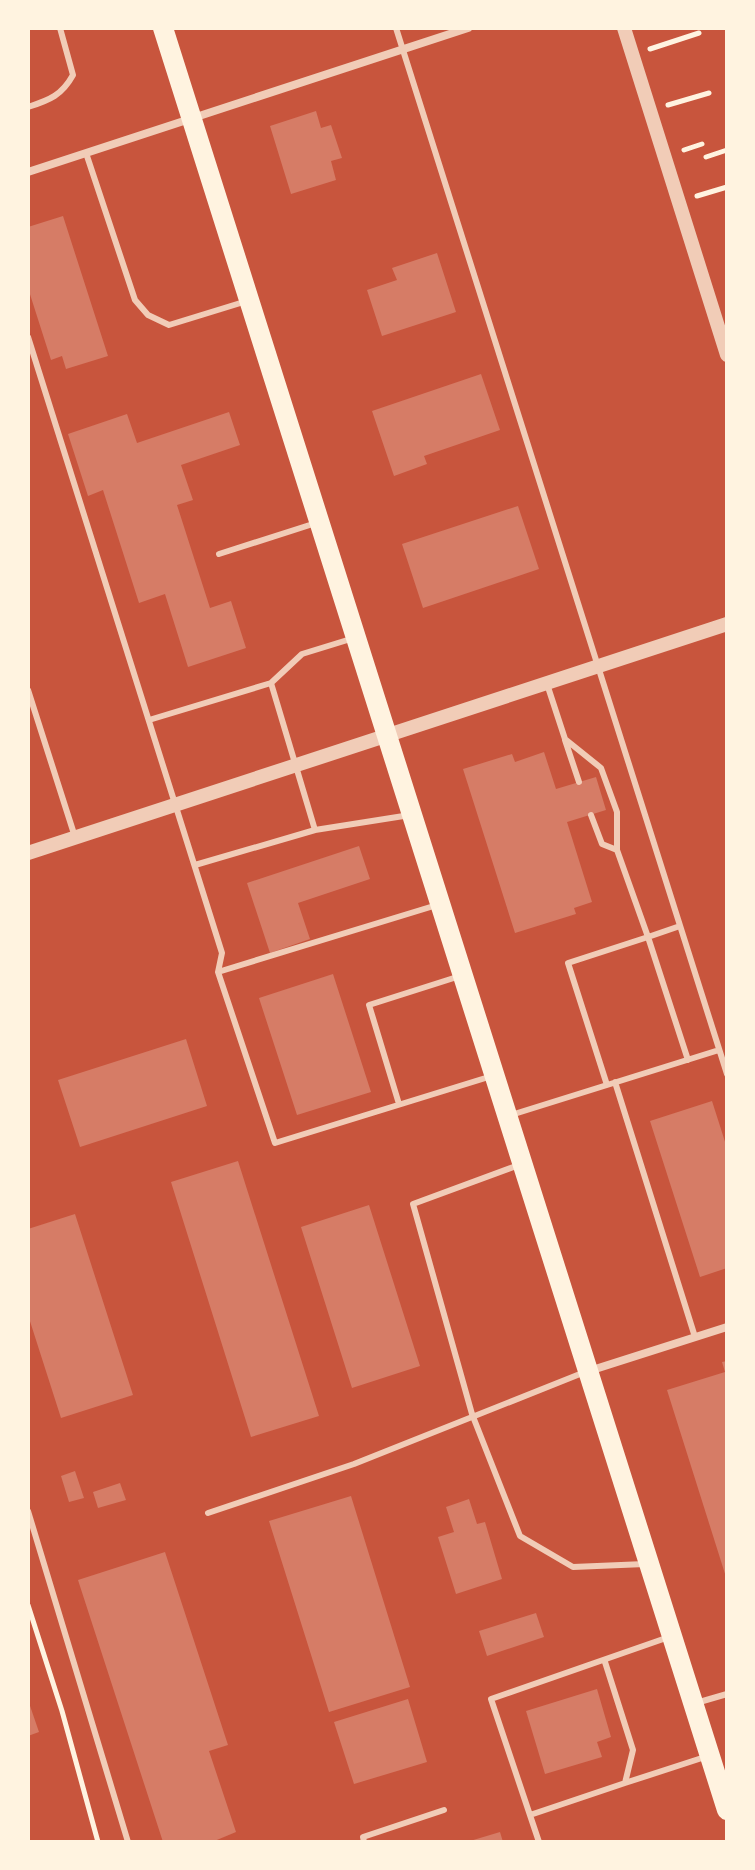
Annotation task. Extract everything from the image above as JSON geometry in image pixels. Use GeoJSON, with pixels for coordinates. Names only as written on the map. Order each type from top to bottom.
{"type":"FeatureCollection","features":[{"type":"Feature","properties":{"kind":"main road"},"geometry":{"type":"LineString","coordinates":[[163,28],[727,1810]]}},
{"type":"Feature","properties":{"kind":"street"},"geometry":{"type":"LineString","coordinates":[[28,172],[468,28]]}},
{"type":"Feature","properties":{"kind":"street"},"geometry":{"type":"LineString","coordinates":[[624,28],[727,355]]}},
{"type":"Feature","properties":{"kind":"street"},"geometry":{"type":"LineString","coordinates":[[28,853],[727,624]]}},
{"type":"Feature","properties":{"kind":"street"},"geometry":{"type":"LineString","coordinates":[[588,1371],[727,1327]]}},
{"type":"Feature","properties":{"kind":"lane"},"geometry":{"type":"LineString","coordinates":[[28,107],[53,99],[66,89],[73,75],[60,28]]}},
{"type":"Feature","properties":{"kind":"lane"},"geometry":{"type":"LineString","coordinates":[[396,28],[727,1074]]}},
{"type":"Feature","properties":{"kind":"lane"},"geometry":{"type":"LineString","coordinates":[[86,153],[135,300],[148,315],[169,325],[249,301]]}},
{"type":"Feature","properties":{"kind":"lane"},"geometry":{"type":"LineString","coordinates":[[28,337],[222,953],[218,972],[275,1143],[494,1075]]}},
{"type":"Feature","properties":{"kind":"lane"},"geometry":{"type":"LineString","coordinates":[[219,554],[320,522]]}},
{"type":"Feature","properties":{"kind":"lane"},"geometry":{"type":"LineString","coordinates":[[149,720],[271,683],[302,654],[356,637]]}},
{"type":"Feature","properties":{"kind":"lane"},"geometry":{"type":"LineString","coordinates":[[271,683],[315,830]]}},
{"type":"Feature","properties":{"kind":"lane"},"geometry":{"type":"LineString","coordinates":[[547,684],[579,782]]}},
{"type":"Feature","properties":{"kind":"lane"},"geometry":{"type":"LineString","coordinates":[[28,690],[75,837]]}},
{"type":"Feature","properties":{"kind":"lane"},"geometry":{"type":"LineString","coordinates":[[565,739],[601,768],[617,812],[617,850],[688,1060]]}},
{"type":"Feature","properties":{"kind":"lane"},"geometry":{"type":"LineString","coordinates":[[195,865],[315,830],[412,815]]}},
{"type":"Feature","properties":{"kind":"lane"},"geometry":{"type":"LineString","coordinates":[[591,815],[602,844],[617,850]]}},
{"type":"Feature","properties":{"kind":"lane"},"geometry":{"type":"LineString","coordinates":[[218,972],[440,904]]}},
{"type":"Feature","properties":{"kind":"lane"},"geometry":{"type":"LineString","coordinates":[[607,1085],[568,963],[680,926]]}},
{"type":"Feature","properties":{"kind":"lane"},"geometry":{"type":"LineString","coordinates":[[399,1104],[369,1005],[463,975]]}},
{"type":"Feature","properties":{"kind":"lane"},"geometry":{"type":"LineString","coordinates":[[508,1116],[719,1050]]}},
{"type":"Feature","properties":{"kind":"lane"},"geometry":{"type":"LineString","coordinates":[[615,1082],[695,1337]]}},
{"type":"Feature","properties":{"kind":"lane"},"geometry":{"type":"LineString","coordinates":[[523,1163],[413,1204],[472,1414],[520,1536],[573,1567],[649,1564]]}},
{"type":"Feature","properties":{"kind":"lane"},"geometry":{"type":"LineString","coordinates":[[208,1513],[354,1464],[472,1414],[588,1371]]}},
{"type":"Feature","properties":{"kind":"lane"},"geometry":{"type":"LineString","coordinates":[[28,1511],[128,1842]]}},
{"type":"Feature","properties":{"kind":"lane"},"geometry":{"type":"LineString","coordinates":[[539,1842],[491,1699],[605,1662],[672,1636]]}},
{"type":"Feature","properties":{"kind":"lane"},"geometry":{"type":"LineString","coordinates":[[605,1662],[633,1750],[625,1783]]}},
{"type":"Feature","properties":{"kind":"lane"},"geometry":{"type":"LineString","coordinates":[[694,1704],[727,1694]]}},
{"type":"Feature","properties":{"kind":"lane"},"geometry":{"type":"LineString","coordinates":[[530,1815],[710,1756]]}},
{"type":"Feature","properties":{"kind":"lane"},"geometry":{"type":"LineString","coordinates":[[364,1842],[363,1837],[444,1810]]}},
{"type":"Feature","properties":{"kind":"path"},"geometry":{"type":"LineString","coordinates":[[632,54],[699,33]]}},
{"type":"Feature","properties":{"kind":"path"},"geometry":{"type":"LineString","coordinates":[[650,111],[709,93]]}},
{"type":"Feature","properties":{"kind":"path"},"geometry":{"type":"LineString","coordinates":[[706,157],[727,150]]}},
{"type":"Feature","properties":{"kind":"path"},"geometry":{"type":"LineString","coordinates":[[678,202],[727,187]]}},
{"type":"Feature","properties":{"kind":"path"},"geometry":{"type":"LineString","coordinates":[[28,1605],[62,1711],[98,1842]]}},
{"type":"Feature","properties":{"kind":"building"},"geometry":{"type":"Polygon","coordinates":[[[316,111],[321,128],[331,125],[342,158],[331,161],[336,180],[291,194],[270,126],[316,111]]]}},
{"type":"Feature","properties":{"kind":"building"},"geometry":{"type":"Polygon","coordinates":[[[63,216],[108,356],[66,369],[62,356],[51,360],[28,288],[28,227],[63,216]]]}},
{"type":"Feature","properties":{"kind":"building"},"geometry":{"type":"Polygon","coordinates":[[[437,253],[456,312],[382,336],[367,290],[397,280],[392,268],[437,253]]]}},
{"type":"Feature","properties":{"kind":"building"},"geometry":{"type":"Polygon","coordinates":[[[481,374],[500,430],[424,456],[427,464],[394,476],[372,411],[481,374]]]}},
{"type":"Feature","properties":{"kind":"building"},"geometry":{"type":"Polygon","coordinates":[[[229,412],[240,445],[181,465],[193,500],[177,505],[210,608],[231,601],[246,648],[188,667],[165,594],[139,603],[103,490],[88,496],[68,434],[127,414],[137,443],[229,412]]]}},
{"type":"Feature","properties":{"kind":"building"},"geometry":{"type":"Polygon","coordinates":[[[518,506],[539,569],[423,608],[402,544],[518,506]]]}},
{"type":"Feature","properties":{"kind":"building"},"geometry":{"type":"Polygon","coordinates":[[[544,752],[556,789],[596,777],[606,810],[567,822],[592,902],[574,908],[576,914],[515,933],[463,769],[512,754],[515,762],[544,752]]]}},
{"type":"Feature","properties":{"kind":"building"},"geometry":{"type":"Polygon","coordinates":[[[359,846],[370,879],[298,903],[310,939],[270,953],[247,883],[359,846]]]}},
{"type":"Feature","properties":{"kind":"building"},"geometry":{"type":"Polygon","coordinates":[[[333,974],[371,1092],[297,1115],[259,998],[333,974]]]}},
{"type":"Feature","properties":{"kind":"building"},"geometry":{"type":"Polygon","coordinates":[[[186,1039],[207,1106],[80,1147],[58,1080],[186,1039]]]}},
{"type":"Feature","properties":{"kind":"building"},"geometry":{"type":"Polygon","coordinates":[[[712,1101],[727,1148],[727,1268],[700,1277],[650,1121],[712,1101]]]}},
{"type":"Feature","properties":{"kind":"building"},"geometry":{"type":"Polygon","coordinates":[[[238,1161],[319,1416],[251,1437],[171,1182],[238,1161]]]}},
{"type":"Feature","properties":{"kind":"building"},"geometry":{"type":"Polygon","coordinates":[[[369,1205],[420,1366],[352,1388],[301,1227],[369,1205]]]}},
{"type":"Feature","properties":{"kind":"building"},"geometry":{"type":"Polygon","coordinates":[[[75,1214],[133,1395],[61,1418],[28,1315],[28,1229],[75,1214]]]}},
{"type":"Feature","properties":{"kind":"building"},"geometry":{"type":"Polygon","coordinates":[[[727,1361],[726,1577],[667,1390],[725,1372],[722,1362],[727,1361]]]}},
{"type":"Feature","properties":{"kind":"building"},"geometry":{"type":"Polygon","coordinates":[[[75,1471],[84,1498],[69,1502],[61,1476],[75,1471]]]}},
{"type":"Feature","properties":{"kind":"building"},"geometry":{"type":"Polygon","coordinates":[[[120,1483],[126,1500],[98,1508],[93,1492],[120,1483]]]}},
{"type":"Feature","properties":{"kind":"building"},"geometry":{"type":"Polygon","coordinates":[[[351,1496],[410,1687],[329,1712],[269,1521],[351,1496]]]}},
{"type":"Feature","properties":{"kind":"building"},"geometry":{"type":"Polygon","coordinates":[[[469,1499],[477,1524],[485,1522],[502,1579],[456,1594],[438,1537],[454,1532],[446,1507],[469,1499]]]}},
{"type":"Feature","properties":{"kind":"building"},"geometry":{"type":"Polygon","coordinates":[[[165,1552],[228,1745],[209,1751],[236,1832],[212,1842],[163,1842],[78,1580],[165,1552]]]}},
{"type":"Feature","properties":{"kind":"building"},"geometry":{"type":"Polygon","coordinates":[[[536,1613],[544,1637],[487,1656],[479,1631],[536,1613]]]}},
{"type":"Feature","properties":{"kind":"building"},"geometry":{"type":"Polygon","coordinates":[[[597,1689],[611,1737],[597,1742],[602,1757],[545,1774],[526,1711],[597,1689]]]}},
{"type":"Feature","properties":{"kind":"building"},"geometry":{"type":"Polygon","coordinates":[[[408,1699],[427,1762],[354,1784],[334,1722],[408,1699]]]}},
{"type":"Feature","properties":{"kind":"building"},"geometry":{"type":"Polygon","coordinates":[[[28,1700],[39,1732],[28,1736],[28,1700]]]}},
{"type":"Feature","properties":{"kind":"building"},"geometry":{"type":"Polygon","coordinates":[[[500,1832],[503,1842],[470,1842],[470,1841],[500,1832]]]}}]}
